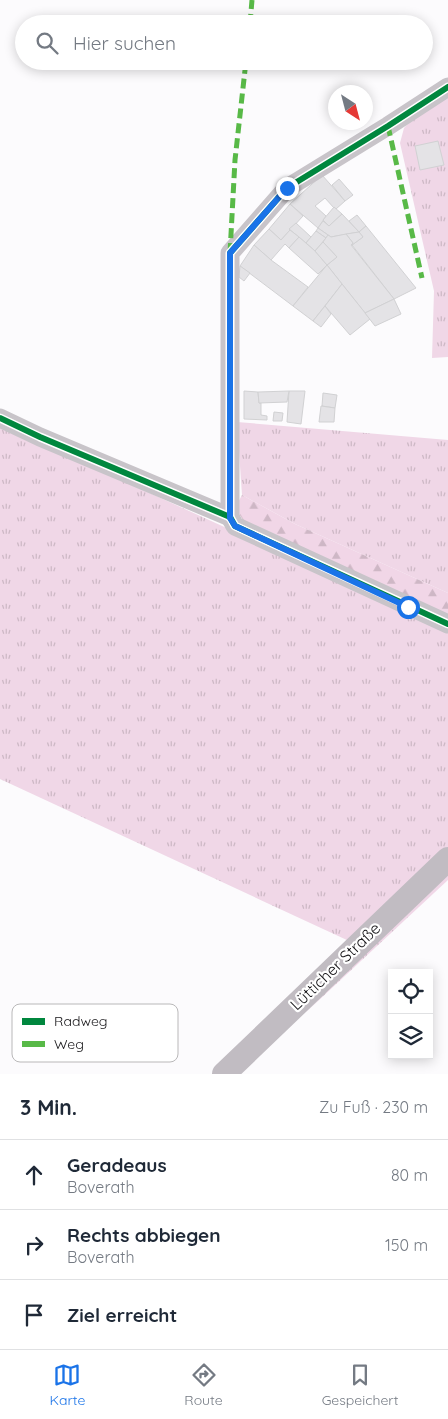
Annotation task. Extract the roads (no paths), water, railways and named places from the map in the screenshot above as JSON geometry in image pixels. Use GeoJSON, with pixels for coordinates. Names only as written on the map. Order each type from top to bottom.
{"type":"FeatureCollection","features":[{"type":"Feature","properties":{"kind":"main road","name":"Lütticher Straße"},"geometry":{"type":"LineString","coordinates":[[224,1074],[448,859]]}},
{"type":"Feature","properties":{"kind":"street"},"geometry":{"type":"LineString","coordinates":[[448,87],[287,188],[230,253],[230,518],[235,526],[448,624]]}},
{"type":"Feature","properties":{"kind":"street"},"geometry":{"type":"LineString","coordinates":[[0,418],[230,518]]}}]}
